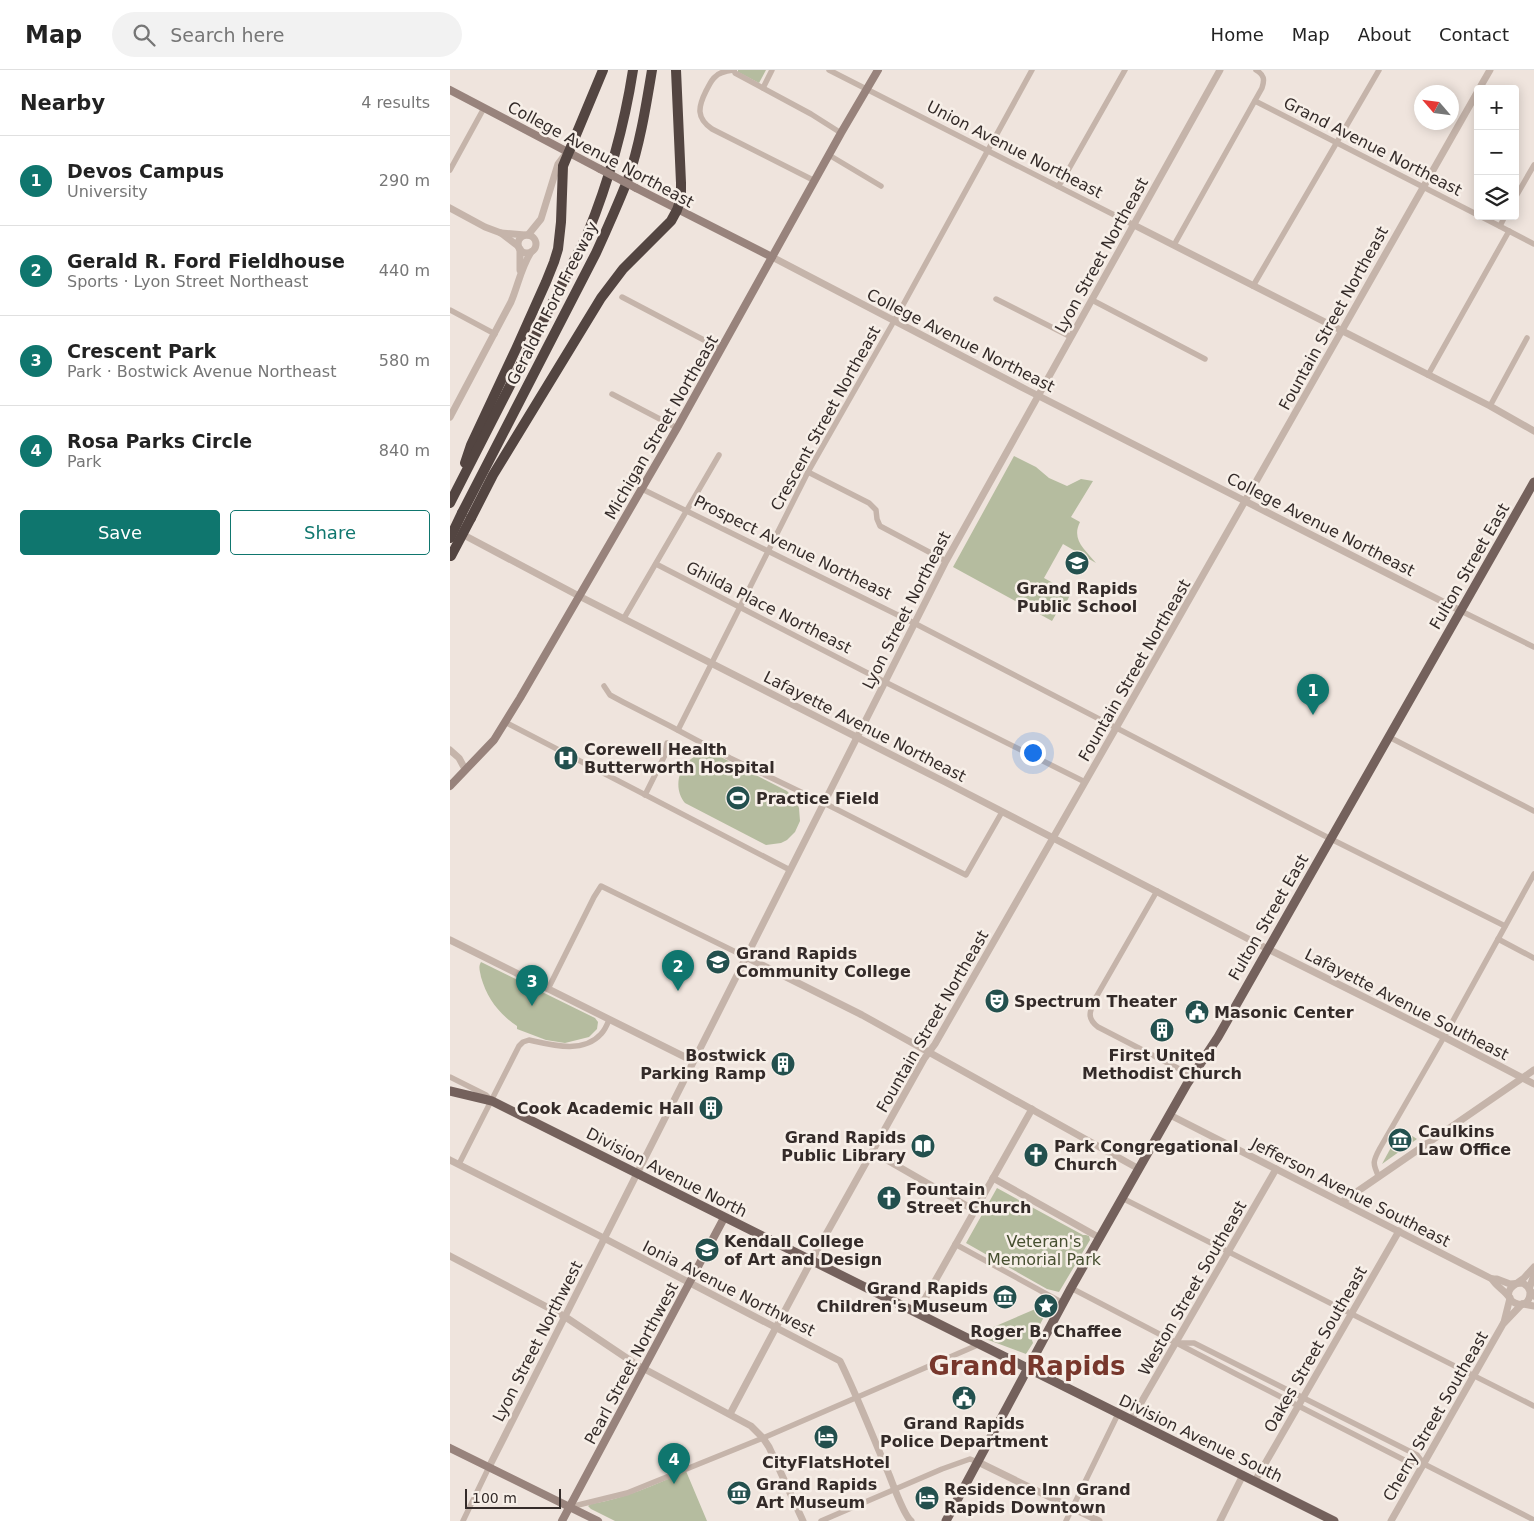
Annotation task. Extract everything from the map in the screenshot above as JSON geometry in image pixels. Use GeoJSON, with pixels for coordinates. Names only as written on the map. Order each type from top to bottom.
{"type":"FeatureCollection","features":[{"type":"Feature","properties":{"kind":"highway"},"geometry":{"type":"LineString","coordinates":[[458,488],[470,445],[516,349],[554,262],[558,249],[561,222],[563,166],[603,70]]}},
{"type":"Feature","properties":{"kind":"highway","name":"Gerald R Ford Freeway"},"geometry":{"type":"LineString","coordinates":[[450,504],[587,235],[602,199],[616,152],[628,105],[633,70]]}},
{"type":"Feature","properties":{"kind":"highway","name":"Gerald R Ford Freeway"},"geometry":{"type":"LineString","coordinates":[[450,538],[466,516],[612,216],[628,177],[643,123],[652,70]]}},
{"type":"Feature","properties":{"kind":"highway"},"geometry":{"type":"LineString","coordinates":[[451,557],[466,516],[601,298],[623,269],[671,221],[677,210],[681,198],[681,183],[676,70]]}},
{"type":"Feature","properties":{"kind":"main road","name":"Michigan Street Northeast"},"geometry":{"type":"LineString","coordinates":[[450,786],[494,740],[520,698],[677,428],[878,70]]}},
{"type":"Feature","properties":{"kind":"main road","name":"College Avenue Northeast"},"geometry":{"type":"LineString","coordinates":[[451,91],[677,210],[772,257]]}},
{"type":"Feature","properties":{"kind":"main road","name":"Fulton Street East"},"geometry":{"type":"LineString","coordinates":[[946,1521],[1071,1288],[1192,1076],[1218,1037],[1534,482]]}},
{"type":"Feature","properties":{"kind":"main road","name":"Division Avenue North"},"geometry":{"type":"LineString","coordinates":[[450,1091],[492,1101],[812,1262],[1029,1368]]}},
{"type":"Feature","properties":{"kind":"main road","name":"Pearl Street Northwest"},"geometry":{"type":"LineString","coordinates":[[562,1521],[724,1218]]}},
{"type":"Feature","properties":{"kind":"main road","name":"Division Avenue South"},"geometry":{"type":"LineString","coordinates":[[1029,1368],[1334,1521]]}},
{"type":"Feature","properties":{"kind":"main road"},"geometry":{"type":"LineString","coordinates":[[450,1448],[598,1521]]}},
{"type":"Feature","properties":{"kind":"street"},"geometry":{"type":"LineString","coordinates":[[815,180],[712,129],[702,120],[700,114],[702,98],[712,79],[716,75],[734,70],[735,73],[812,114],[841,133]]}},
{"type":"Feature","properties":{"kind":"street"},"geometry":{"type":"LineString","coordinates":[[763,88],[772,70]]}},
{"type":"Feature","properties":{"kind":"street","name":"Union Avenue Northeast"},"geometry":{"type":"LineString","coordinates":[[829,70],[1428,374],[1534,431]]}},
{"type":"Feature","properties":{"kind":"street","name":"Crescent Street Northeast"},"geometry":{"type":"LineString","coordinates":[[678,730],[808,472],[894,321],[1032,70]]}},
{"type":"Feature","properties":{"kind":"street"},"geometry":{"type":"LineString","coordinates":[[1058,186],[1125,70]]}},
{"type":"Feature","properties":{"kind":"street","name":"Lyon Street Northeast"},"geometry":{"type":"LineString","coordinates":[[636,1174],[946,561],[1220,70]]}},
{"type":"Feature","properties":{"kind":"street"},"geometry":{"type":"LineString","coordinates":[[1174,245],[1262,88],[1264,78],[1256,70]]}},
{"type":"Feature","properties":{"kind":"street"},"geometry":{"type":"LineString","coordinates":[[1253,286],[1379,70]]}},
{"type":"Feature","properties":{"kind":"street","name":"Fountain Street Northeast"},"geometry":{"type":"LineString","coordinates":[[1481,85],[1490,70]]}},
{"type":"Feature","properties":{"kind":"street","name":"Fountain Street Northeast"},"geometry":{"type":"LineString","coordinates":[[730,1414],[929,1052],[1054,838],[1474,97]]}},
{"type":"Feature","properties":{"kind":"street","name":"Grand Avenue Northeast"},"geometry":{"type":"LineString","coordinates":[[1255,101],[1474,214]]}},
{"type":"Feature","properties":{"kind":"street"},"geometry":{"type":"LineString","coordinates":[[450,170],[484,108]]}},
{"type":"Feature","properties":{"kind":"street"},"geometry":{"type":"LineString","coordinates":[[520,273],[519,240],[527,235],[541,219],[558,164],[568,152]]}},
{"type":"Feature","properties":{"kind":"street"},"geometry":{"type":"LineString","coordinates":[[829,155],[881,186]]}},
{"type":"Feature","properties":{"kind":"street"},"geometry":{"type":"LineString","coordinates":[[1519,191],[1534,165]]}},
{"type":"Feature","properties":{"kind":"street"},"geometry":{"type":"LineString","coordinates":[[450,208],[485,228],[501,233],[527,235],[534,238],[536,243],[535,249],[531,252],[520,273],[512,302],[450,417]]}},
{"type":"Feature","properties":{"kind":"street","name":"Grand Avenue Northeast"},"geometry":{"type":"LineString","coordinates":[[1487,220],[1534,244]]}},
{"type":"Feature","properties":{"kind":"street"},"geometry":{"type":"LineString","coordinates":[[1500,226],[1503,220]]}},
{"type":"Feature","properties":{"kind":"street"},"geometry":{"type":"LineString","coordinates":[[1428,374],[1509,231]]}},
{"type":"Feature","properties":{"kind":"street"},"geometry":{"type":"LineString","coordinates":[[501,233],[524,253],[531,252]]}},
{"type":"Feature","properties":{"kind":"street","name":"College Avenue Northeast"},"geometry":{"type":"LineString","coordinates":[[772,257],[1038,395],[1461,610]]}},
{"type":"Feature","properties":{"kind":"street"},"geometry":{"type":"LineString","coordinates":[[622,297],[722,349]]}},
{"type":"Feature","properties":{"kind":"street"},"geometry":{"type":"LineString","coordinates":[[996,300],[1071,337]]}},
{"type":"Feature","properties":{"kind":"street"},"geometry":{"type":"LineString","coordinates":[[1092,300],[1205,359]]}},
{"type":"Feature","properties":{"kind":"street"},"geometry":{"type":"LineString","coordinates":[[450,310],[494,334]]}},
{"type":"Feature","properties":{"kind":"street"},"geometry":{"type":"LineString","coordinates":[[1490,406],[1526,338]]}},
{"type":"Feature","properties":{"kind":"street"},"geometry":{"type":"LineString","coordinates":[[612,394],[677,428]]}},
{"type":"Feature","properties":{"kind":"street"},"geometry":{"type":"LineString","coordinates":[[624,618],[719,454]]}},
{"type":"Feature","properties":{"kind":"street"},"geometry":{"type":"LineString","coordinates":[[808,472],[869,503],[876,510],[880,526],[946,561]]}},
{"type":"Feature","properties":{"kind":"street","name":"Prospect Avenue Northeast"},"geometry":{"type":"LineString","coordinates":[[642,489],[914,623],[1505,926]]}},
{"type":"Feature","properties":{"kind":"street","name":"Lafayette Avenue Northeast"},"geometry":{"type":"LineString","coordinates":[[450,528],[1268,949]]}},
{"type":"Feature","properties":{"kind":"street","name":"Ghilda Place Northeast"},"geometry":{"type":"LineString","coordinates":[[656,564],[1085,782]]}},
{"type":"Feature","properties":{"kind":"street"},"geometry":{"type":"LineString","coordinates":[[1461,610],[1534,647]]}},
{"type":"Feature","properties":{"kind":"street"},"geometry":{"type":"LineString","coordinates":[[604,686],[610,696],[966,875],[1002,812]]}},
{"type":"Feature","properties":{"kind":"street"},"geometry":{"type":"LineString","coordinates":[[505,722],[790,870]]}},
{"type":"Feature","properties":{"kind":"street"},"geometry":{"type":"LineString","coordinates":[[1389,737],[1534,811]]}},
{"type":"Feature","properties":{"kind":"street"},"geometry":{"type":"LineString","coordinates":[[645,795],[665,755],[667,743]]}},
{"type":"Feature","properties":{"kind":"street"},"geometry":{"type":"LineString","coordinates":[[450,750],[459,758],[465,769]]}},
{"type":"Feature","properties":{"kind":"street"},"geometry":{"type":"LineString","coordinates":[[1379,1177],[1373,1162],[1380,1148],[1534,874]]}},
{"type":"Feature","properties":{"kind":"street"},"geometry":{"type":"LineString","coordinates":[[548,989],[601,886],[862,1015],[1139,1169]]}},
{"type":"Feature","properties":{"kind":"street"},"geometry":{"type":"LineString","coordinates":[[1157,891],[1095,999],[1090,1010],[1090,1018],[1098,1027],[1192,1076]]}},
{"type":"Feature","properties":{"kind":"street"},"geometry":{"type":"LineString","coordinates":[[450,940],[693,1061]]}},
{"type":"Feature","properties":{"kind":"street"},"geometry":{"type":"LineString","coordinates":[[1498,940],[1534,958]]}},
{"type":"Feature","properties":{"kind":"street","name":"Lafayette Avenue Southeast"},"geometry":{"type":"LineString","coordinates":[[1268,949],[1534,1084]]}},
{"type":"Feature","properties":{"kind":"street"},"geometry":{"type":"LineString","coordinates":[[459,1164],[519,1046],[529,1040],[564,1047],[579,1045],[597,1038],[603,1032],[609,1020]]}},
{"type":"Feature","properties":{"kind":"street"},"geometry":{"type":"LineString","coordinates":[[1342,1202],[1534,1070]]}},
{"type":"Feature","properties":{"kind":"street"},"geometry":{"type":"LineString","coordinates":[[450,1077],[486,1095],[492,1101]]}},
{"type":"Feature","properties":{"kind":"street"},"geometry":{"type":"LineString","coordinates":[[916,1313],[1032,1109]]}},
{"type":"Feature","properties":{"kind":"street","name":"Jefferson Avenue Southeast"},"geometry":{"type":"LineString","coordinates":[[1170,1115],[1492,1279],[1516,1283]]}},
{"type":"Feature","properties":{"kind":"street"},"geometry":{"type":"LineString","coordinates":[[873,1152],[974,1210]]}},
{"type":"Feature","properties":{"kind":"street","name":"Ionia Avenue Northwest"},"geometry":{"type":"LineString","coordinates":[[450,1160],[840,1361],[895,1490],[911,1521]]}},
{"type":"Feature","properties":{"kind":"street","name":"Weston Street Southeast"},"geometry":{"type":"LineString","coordinates":[[1132,1420],[1276,1169]]}},
{"type":"Feature","properties":{"kind":"street","name":"Lyon Street Northwest"},"geometry":{"type":"LineString","coordinates":[[463,1521],[636,1174]]}},
{"type":"Feature","properties":{"kind":"street"},"geometry":{"type":"LineString","coordinates":[[993,1178],[1100,1238]]}},
{"type":"Feature","properties":{"kind":"street"},"geometry":{"type":"LineString","coordinates":[[1122,1198],[1534,1406]]}},
{"type":"Feature","properties":{"kind":"street","name":"Oakes Street Southeast"},"geometry":{"type":"LineString","coordinates":[[1254,1481],[1399,1231]]}},
{"type":"Feature","properties":{"kind":"street"},"geometry":{"type":"LineString","coordinates":[[956,1244],[1063,1303]]}},
{"type":"Feature","properties":{"kind":"street"},"geometry":{"type":"LineString","coordinates":[[450,1256],[564,1316],[643,1368],[751,1426],[769,1447],[803,1521]]}},
{"type":"Feature","properties":{"kind":"street"},"geometry":{"type":"LineString","coordinates":[[1534,1267],[1528,1275],[1516,1283],[1510,1290],[1510,1298],[1514,1303],[1534,1306]]}},
{"type":"Feature","properties":{"kind":"street"},"geometry":{"type":"LineString","coordinates":[[1523,1304],[1530,1298],[1534,1275]]}},
{"type":"Feature","properties":{"kind":"street","name":"Jefferson Avenue Southeast"},"geometry":{"type":"LineString","coordinates":[[1492,1279],[1510,1298]]}},
{"type":"Feature","properties":{"kind":"street"},"geometry":{"type":"LineString","coordinates":[[1516,1283],[1525,1284],[1531,1292]]}},
{"type":"Feature","properties":{"kind":"street"},"geometry":{"type":"LineString","coordinates":[[1071,1288],[1412,1464],[1424,1464]]}},
{"type":"Feature","properties":{"kind":"street","name":"Cherry Street Southeast"},"geometry":{"type":"LineString","coordinates":[[1391,1521],[1503,1324],[1510,1298]]}},
{"type":"Feature","properties":{"kind":"street","name":"Cherry Street Southeast"},"geometry":{"type":"LineString","coordinates":[[1503,1324],[1523,1304]]}},
{"type":"Feature","properties":{"kind":"street"},"geometry":{"type":"LineString","coordinates":[[1176,1343],[1194,1343],[1417,1455],[1424,1464],[1534,1520]]}},
{"type":"Feature","properties":{"kind":"street"},"geometry":{"type":"LineString","coordinates":[[570,1507],[626,1493],[763,1438],[980,1344]]}},
{"type":"Feature","properties":{"kind":"street"},"geometry":{"type":"LineString","coordinates":[[1066,1521],[1118,1414]]}},
{"type":"Feature","properties":{"kind":"street"},"geometry":{"type":"LineString","coordinates":[[821,1521],[970,1459],[1099,1521]]}},
{"type":"Feature","properties":{"kind":"street"},"geometry":{"type":"LineString","coordinates":[[1220,1521],[1243,1475]]}},
{"type":"Feature","properties":{"kind":"green space"},"geometry":{"type":"Polygon","coordinates":[[[738,70],[766,70],[759,83],[738,72],[738,70]]]}},
{"type":"Feature","properties":{"kind":"green space"},"geometry":{"type":"Polygon","coordinates":[[[1014,456],[1036,467],[1049,478],[1067,486],[1081,479],[1093,481],[1071,517],[1080,522],[1077,534],[1078,539],[1096,563],[1063,544],[1044,578],[1071,593],[1066,603],[1063,602],[1052,621],[953,567],[1014,456]]]}},
{"type":"Feature","properties":{"kind":"green space","name":"Practice Field"},"geometry":{"type":"Polygon","coordinates":[[[711,754],[717,755],[787,791],[796,801],[799,808],[800,821],[795,832],[787,840],[781,843],[766,845],[685,803],[681,797],[678,785],[684,766],[694,757],[711,754]]]}},
{"type":"Feature","properties":{"kind":"green space"},"geometry":{"type":"Polygon","coordinates":[[[481,962],[595,1018],[598,1022],[597,1029],[589,1037],[565,1043],[546,1040],[517,1029],[517,1026],[499,1011],[490,999],[481,977],[481,962]]]}},
{"type":"Feature","properties":{"kind":"green space"},"geometry":{"type":"Polygon","coordinates":[[[1401,1129],[1417,1139],[1382,1164],[1401,1129]]]}},
{"type":"Feature","properties":{"kind":"green space","name":"Veteran's Memorial Park"},"geometry":{"type":"Polygon","coordinates":[[[997,1188],[1083,1235],[1089,1236],[1090,1240],[1059,1292],[1047,1289],[966,1243],[997,1188]]]}},
{"type":"Feature","properties":{"kind":"green space"},"geometry":{"type":"Polygon","coordinates":[[[1051,1301],[1053,1306],[1050,1311],[1047,1311],[1026,1354],[975,1335],[1040,1307],[1051,1301]]]}},
{"type":"Feature","properties":{"kind":"green space"},"geometry":{"type":"Polygon","coordinates":[[[686,1471],[707,1521],[615,1521],[588,1506],[640,1490],[686,1471]]]}},
{"type":"Feature","properties":{"kind":"place","name":"Grand Rapids Public School"},"geometry":{"type":"Point","coordinates":[1077,563]}},
{"type":"Feature","properties":{"kind":"place","name":"Devos Campus"},"geometry":{"type":"Point","coordinates":[1313,715]}},
{"type":"Feature","properties":{"kind":"place","name":"Corewell Health Butterworth Hospital"},"geometry":{"type":"Point","coordinates":[566,758]}},
{"type":"Feature","properties":{"kind":"place","name":"Practice Field"},"geometry":{"type":"Point","coordinates":[738,798]}},
{"type":"Feature","properties":{"kind":"place","name":"Grand Rapids Community College"},"geometry":{"type":"Point","coordinates":[718,962]}},
{"type":"Feature","properties":{"kind":"place","name":"Gerald R. Ford Fieldhouse"},"geometry":{"type":"Point","coordinates":[678,991]}},
{"type":"Feature","properties":{"kind":"place","name":"Spectrum Theater"},"geometry":{"type":"Point","coordinates":[997,1001]}},
{"type":"Feature","properties":{"kind":"place","name":"Crescent Park"},"geometry":{"type":"Point","coordinates":[532,1006]}},
{"type":"Feature","properties":{"kind":"place","name":"Masonic Center"},"geometry":{"type":"Point","coordinates":[1197,1012]}},
{"type":"Feature","properties":{"kind":"place","name":"First United Methodist Church"},"geometry":{"type":"Point","coordinates":[1162,1030]}},
{"type":"Feature","properties":{"kind":"place","name":"Bostwick Parking Ramp"},"geometry":{"type":"Point","coordinates":[783,1064]}},
{"type":"Feature","properties":{"kind":"place","name":"Cook Academic Hall"},"geometry":{"type":"Point","coordinates":[711,1108]}},
{"type":"Feature","properties":{"kind":"place","name":"Caulkins Law Office"},"geometry":{"type":"Point","coordinates":[1400,1140]}},
{"type":"Feature","properties":{"kind":"place","name":"Grand Rapids Public Library"},"geometry":{"type":"Point","coordinates":[923,1146]}},
{"type":"Feature","properties":{"kind":"place","name":"Park Congregational Church"},"geometry":{"type":"Point","coordinates":[1036,1155]}},
{"type":"Feature","properties":{"kind":"place","name":"Fountain Street Church"},"geometry":{"type":"Point","coordinates":[889,1198]}},
{"type":"Feature","properties":{"kind":"place","name":"Kendall College of Art and Design"},"geometry":{"type":"Point","coordinates":[707,1250]}},
{"type":"Feature","properties":{"kind":"place","name":"Grand Rapids Children's Museum"},"geometry":{"type":"Point","coordinates":[1005,1297]}},
{"type":"Feature","properties":{"kind":"place","name":"Roger B. Chaffee"},"geometry":{"type":"Point","coordinates":[1046,1306]}},
{"type":"Feature","properties":{"kind":"place","name":"Grand Rapids Police Department"},"geometry":{"type":"Point","coordinates":[964,1398]}},
{"type":"Feature","properties":{"kind":"place","name":"CityFlatsHotel"},"geometry":{"type":"Point","coordinates":[826,1437]}},
{"type":"Feature","properties":{"kind":"place","name":"Rosa Parks Circle"},"geometry":{"type":"Point","coordinates":[674,1484]}},
{"type":"Feature","properties":{"kind":"place","name":"Grand Rapids Art Museum"},"geometry":{"type":"Point","coordinates":[739,1493]}},
{"type":"Feature","properties":{"kind":"place","name":"Residence Inn Grand Rapids Downtown"},"geometry":{"type":"Point","coordinates":[927,1498]}},
{"type":"Feature","properties":{"kind":"district","name":"Grand Rapids"},"geometry":{"type":"Point","coordinates":[1027,1366]}}]}
